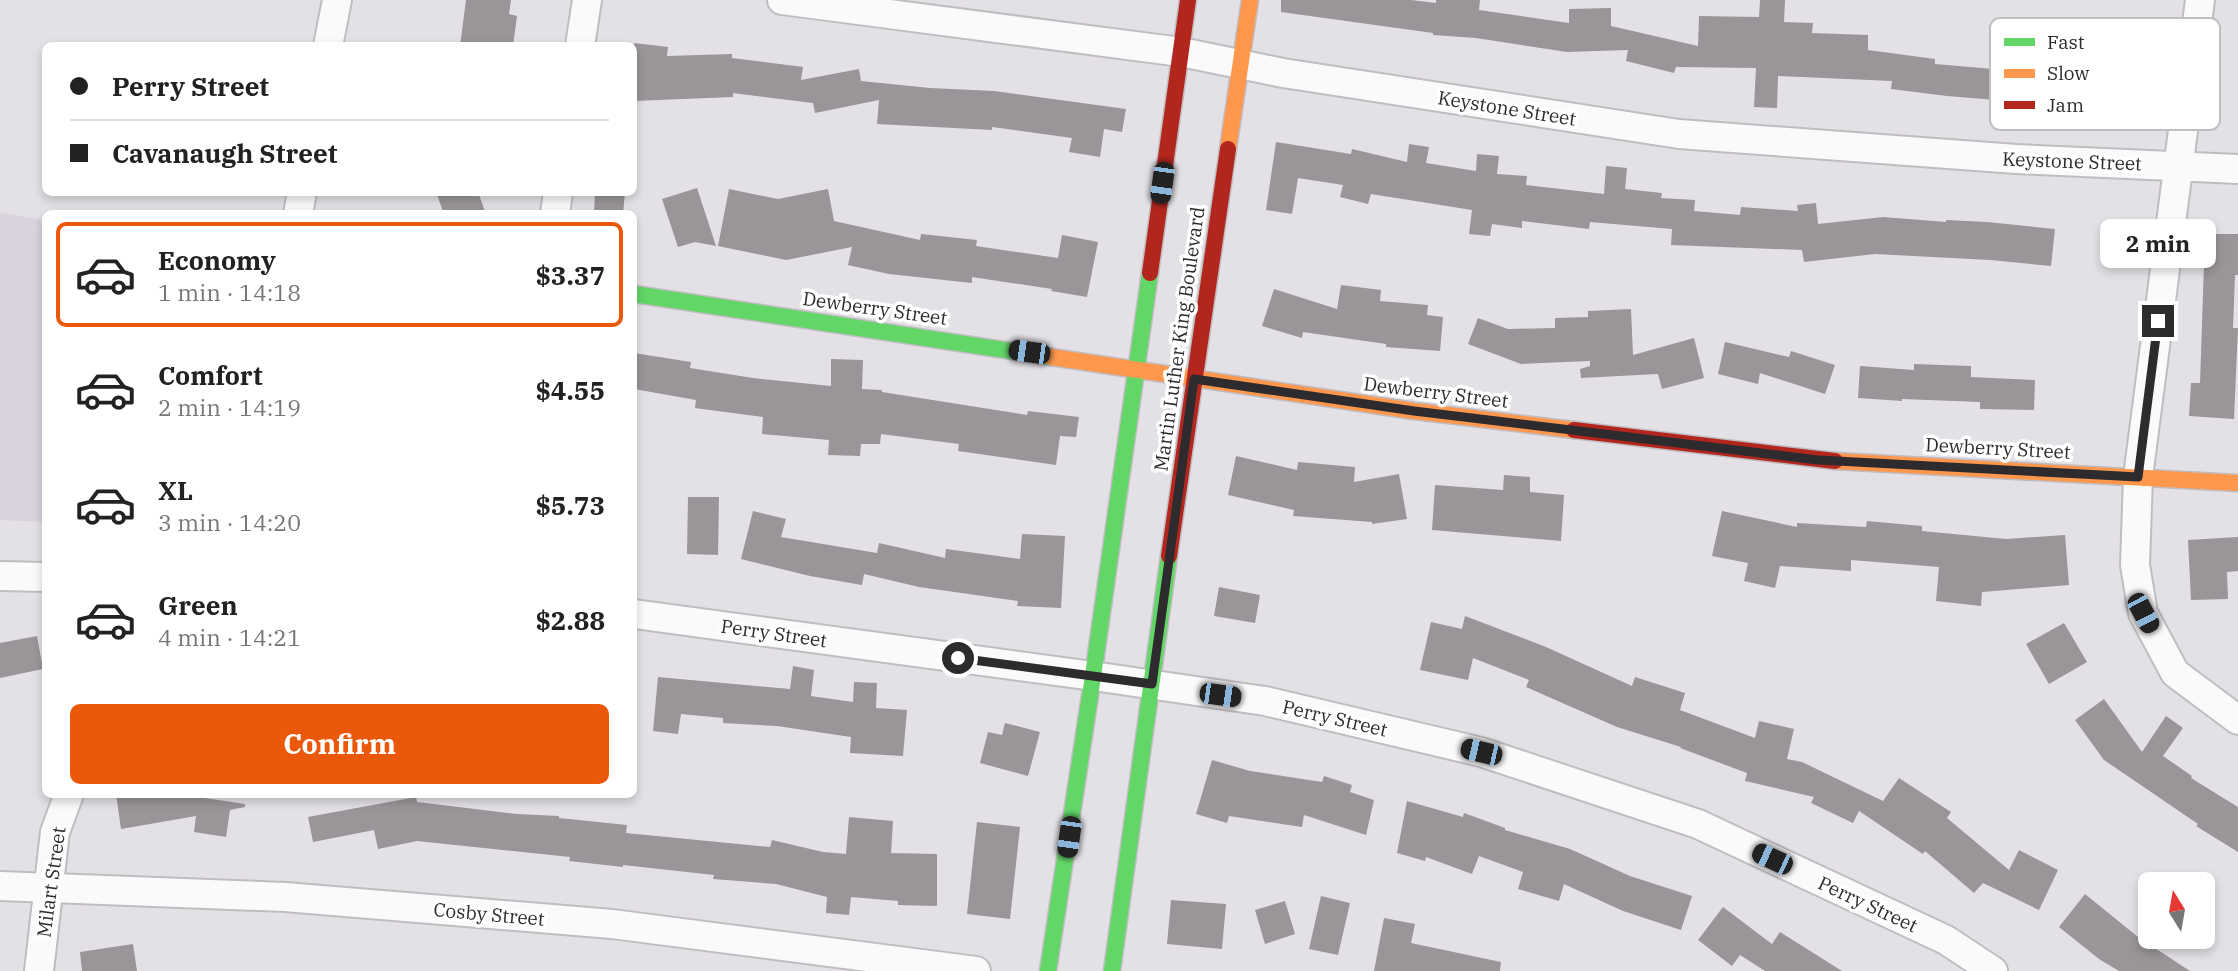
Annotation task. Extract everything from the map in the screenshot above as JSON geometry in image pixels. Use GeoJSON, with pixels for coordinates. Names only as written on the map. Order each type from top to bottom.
{"type":"FeatureCollection","features":[{"type":"Feature","properties":{"kind":"main road","name":"Martin Luther King Boulevard"},"geometry":{"type":"LineString","coordinates":[[1048,971],[1093,676],[1188,0]]}},
{"type":"Feature","properties":{"kind":"main road","name":"Martin Luther King Boulevard"},"geometry":{"type":"LineString","coordinates":[[1112,971],[1194,379],[1250,0]]}},
{"type":"Feature","properties":{"kind":"main road","name":"Dewberry Street"},"geometry":{"type":"LineString","coordinates":[[637,294],[1414,411],[1818,460],[2238,484]]}},
{"type":"Feature","properties":{"kind":"street"},"geometry":{"type":"LineString","coordinates":[[329,42],[337,0]]}},
{"type":"Feature","properties":{"kind":"street"},"geometry":{"type":"LineString","coordinates":[[581,42],[587,0]]}},
{"type":"Feature","properties":{"kind":"street","name":"Keystone Street"},"geometry":{"type":"LineString","coordinates":[[782,0],[1181,52],[1240,65],[1679,134],[2016,159],[2238,169]]}},
{"type":"Feature","properties":{"kind":"street"},"geometry":{"type":"LineString","coordinates":[[2198,18],[2200,0]]}},
{"type":"Feature","properties":{"kind":"street"},"geometry":{"type":"LineString","coordinates":[[2183,130],[2138,477],[2135,565],[2143,613],[2175,673],[2238,720]]}},
{"type":"Feature","properties":{"kind":"street"},"geometry":{"type":"LineString","coordinates":[[0,576],[42,577]]}},
{"type":"Feature","properties":{"kind":"street","name":"Perry Street"},"geometry":{"type":"LineString","coordinates":[[637,614],[1265,701],[1481,752],[1685,820],[1946,940],[1993,971]]}},
{"type":"Feature","properties":{"kind":"street","name":"Milart Street"},"geometry":{"type":"LineString","coordinates":[[39,971],[55,832],[68,798]]}},
{"type":"Feature","properties":{"kind":"street","name":"Cosby Street"},"geometry":{"type":"LineString","coordinates":[[0,886],[285,897],[612,924],[976,971]]}},
{"type":"Feature","properties":{"kind":"shaded area"},"geometry":{"type":"Polygon","coordinates":[[[0,213],[42,220],[42,522],[0,520],[0,213]]]}},
{"type":"Feature","properties":{"kind":"building"},"geometry":{"type":"Polygon","coordinates":[[[466,0],[511,0],[509,14],[517,16],[514,42],[461,42],[466,0]]]}},
{"type":"Feature","properties":{"kind":"building"},"geometry":{"type":"Polygon","coordinates":[[[1281,0],[1411,0],[1436,3],[1436,0],[1480,0],[1479,10],[1569,23],[1569,9],[1611,8],[1611,26],[1698,46],[1699,16],[1759,17],[1760,0],[1785,0],[1784,22],[1813,23],[1812,33],[1868,35],[1868,50],[1935,59],[1935,64],[1990,69],[1990,100],[1891,89],[1892,81],[1778,76],[1777,108],[1754,107],[1756,68],[1676,67],[1674,73],[1626,61],[1628,50],[1567,52],[1281,12],[1281,0]]]}},
{"type":"Feature","properties":{"kind":"building"},"geometry":{"type":"Polygon","coordinates":[[[637,43],[668,47],[667,56],[732,54],[732,58],[803,67],[801,80],[859,69],[861,81],[994,91],[1126,109],[1122,132],[1104,129],[1100,157],[1069,152],[1072,138],[992,127],[992,130],[877,124],[879,100],[815,113],[813,103],[733,93],[733,97],[637,101],[637,43]]]}},
{"type":"Feature","properties":{"kind":"building"},"geometry":{"type":"Polygon","coordinates":[[[1276,142],[1351,154],[1352,149],[1407,162],[1409,144],[1429,147],[1426,163],[1476,171],[1477,154],[1499,156],[1497,174],[1527,176],[1526,185],[1604,194],[1606,166],[1627,168],[1625,189],[1662,193],[1661,198],[1695,200],[1694,211],[1740,215],[1741,207],[1798,211],[1797,205],[1816,203],[1818,224],[1883,217],[1987,222],[2055,229],[2051,266],[1875,254],[1804,262],[1802,250],[1671,245],[1672,229],[1590,222],[1589,229],[1522,221],[1522,228],[1492,224],[1490,236],[1469,234],[1472,210],[1371,194],[1368,204],[1340,197],[1343,185],[1298,178],[1292,214],[1266,210],[1276,142]]]}},
{"type":"Feature","properties":{"kind":"building"},"geometry":{"type":"Polygon","coordinates":[[[697,188],[716,246],[695,242],[678,247],[662,199],[697,188]]]}},
{"type":"Feature","properties":{"kind":"building"},"geometry":{"type":"Polygon","coordinates":[[[729,189],[778,199],[828,189],[834,221],[920,240],[921,234],[977,240],[976,246],[1058,258],[1062,235],[1098,242],[1087,297],[972,277],[972,283],[889,274],[848,265],[852,247],[786,260],[718,246],[729,189]]]}},
{"type":"Feature","properties":{"kind":"building"},"geometry":{"type":"Polygon","coordinates":[[[437,196],[479,196],[485,210],[443,210],[437,196]]]}},
{"type":"Feature","properties":{"kind":"building"},"geometry":{"type":"Polygon","coordinates":[[[595,196],[625,196],[623,210],[594,210],[595,196]]]}},
{"type":"Feature","properties":{"kind":"building"},"geometry":{"type":"Polygon","coordinates":[[[2205,234],[2238,234],[2238,275],[2235,275],[2233,328],[2238,328],[2234,419],[2189,416],[2191,383],[2200,383],[2205,234]]]}},
{"type":"Feature","properties":{"kind":"building"},"geometry":{"type":"Polygon","coordinates":[[[1341,285],[1381,290],[1380,301],[1428,305],[1427,315],[1443,317],[1440,351],[1386,347],[1386,344],[1303,332],[1302,338],[1262,326],[1274,289],[1337,309],[1341,285]]]}},
{"type":"Feature","properties":{"kind":"building"},"geometry":{"type":"Polygon","coordinates":[[[1631,309],[1633,355],[1694,338],[1704,378],[1662,389],[1658,374],[1581,378],[1580,369],[1590,366],[1590,361],[1521,364],[1468,344],[1478,318],[1508,329],[1555,328],[1555,318],[1588,317],[1588,311],[1631,309]]]}},
{"type":"Feature","properties":{"kind":"building"},"geometry":{"type":"Polygon","coordinates":[[[1725,342],[1789,357],[1791,351],[1835,365],[1825,394],[1760,373],[1758,384],[1718,374],[1725,342]]]}},
{"type":"Feature","properties":{"kind":"building"},"geometry":{"type":"Polygon","coordinates":[[[637,353],[691,362],[690,368],[831,386],[831,359],[863,360],[862,389],[882,390],[1027,415],[1028,411],[1079,417],[1076,437],[1060,436],[1056,465],[958,451],[959,444],[881,434],[880,444],[861,444],[860,456],[828,455],[829,440],[762,434],[763,417],[695,408],[696,400],[637,390],[637,353]]]}},
{"type":"Feature","properties":{"kind":"building"},"geometry":{"type":"Polygon","coordinates":[[[1914,364],[1971,366],[1971,377],[2035,380],[2034,410],[1980,409],[1980,402],[1858,398],[1860,366],[1914,370],[1914,364]]]}},
{"type":"Feature","properties":{"kind":"building"},"geometry":{"type":"Polygon","coordinates":[[[1236,456],[1297,470],[1298,462],[1355,467],[1354,482],[1399,474],[1407,519],[1372,524],[1293,516],[1294,510],[1228,495],[1236,456]]]}},
{"type":"Feature","properties":{"kind":"building"},"geometry":{"type":"Polygon","coordinates":[[[1504,475],[1530,477],[1530,492],[1564,495],[1561,541],[1432,530],[1435,485],[1503,490],[1504,475]]]}},
{"type":"Feature","properties":{"kind":"building"},"geometry":{"type":"Polygon","coordinates":[[[688,497],[719,497],[718,555],[687,554],[688,497]]]}},
{"type":"Feature","properties":{"kind":"building"},"geometry":{"type":"Polygon","coordinates":[[[753,511],[786,519],[781,537],[877,553],[879,543],[945,558],[946,549],[1020,559],[1022,534],[1065,536],[1061,608],[1017,606],[1018,601],[919,587],[864,574],[862,585],[810,576],[741,559],[753,511]]]}},
{"type":"Feature","properties":{"kind":"building"},"geometry":{"type":"Polygon","coordinates":[[[1722,511],[1797,527],[1797,523],[1866,527],[1867,521],[1922,526],[1922,531],[2006,539],[2065,535],[2069,585],[1982,592],[1981,606],[1936,601],[1939,567],[1851,560],[1851,571],[1780,566],[1775,588],[1744,581],[1748,563],[1712,556],[1722,511]]]}},
{"type":"Feature","properties":{"kind":"building"},"geometry":{"type":"Polygon","coordinates":[[[2238,537],[2238,571],[2227,572],[2228,599],[2191,600],[2188,540],[2238,537]]]}},
{"type":"Feature","properties":{"kind":"building"},"geometry":{"type":"Polygon","coordinates":[[[1219,587],[1260,595],[1255,623],[1214,616],[1219,587]]]}},
{"type":"Feature","properties":{"kind":"building"},"geometry":{"type":"Polygon","coordinates":[[[1465,616],[1546,647],[1632,686],[1635,677],[1685,693],[1680,710],[1755,738],[1759,721],[1794,729],[1787,759],[1802,762],[1883,801],[1899,778],[1951,812],[1947,818],[2009,870],[2019,850],[2058,870],[2039,910],[1983,883],[1974,893],[1925,851],[1923,854],[1859,811],[1853,823],[1811,803],[1814,797],[1745,781],[1747,773],[1681,747],[1617,727],[1526,687],[1529,680],[1473,658],[1468,680],[1420,670],[1431,622],[1462,629],[1465,616]]]}},
{"type":"Feature","properties":{"kind":"building"},"geometry":{"type":"Polygon","coordinates":[[[2064,623],[2087,662],[2049,684],[2026,644],[2064,623]]]}},
{"type":"Feature","properties":{"kind":"building"},"geometry":{"type":"Polygon","coordinates":[[[37,636],[42,669],[0,678],[0,643],[37,636]]]}},
{"type":"Feature","properties":{"kind":"building"},"geometry":{"type":"Polygon","coordinates":[[[793,666],[814,670],[811,696],[853,702],[854,682],[877,683],[876,708],[907,710],[903,756],[850,753],[851,737],[777,726],[723,723],[723,718],[681,714],[678,734],[653,731],[658,677],[790,689],[793,666]]]}},
{"type":"Feature","properties":{"kind":"building"},"geometry":{"type":"Polygon","coordinates":[[[2104,699],[2142,752],[2166,716],[2183,728],[2163,756],[2192,776],[2191,778],[2238,807],[2238,852],[2196,826],[2198,824],[2104,760],[2075,720],[2104,699]]]}},
{"type":"Feature","properties":{"kind":"building"},"geometry":{"type":"Polygon","coordinates":[[[1005,723],[1040,732],[1028,776],[980,763],[988,732],[1002,735],[1005,723]]]}},
{"type":"Feature","properties":{"kind":"building"},"geometry":{"type":"Polygon","coordinates":[[[1212,760],[1250,771],[1322,782],[1324,776],[1352,785],[1350,792],[1374,800],[1366,835],[1304,815],[1302,827],[1229,816],[1227,823],[1196,814],[1212,760]]]}},
{"type":"Feature","properties":{"kind":"building"},"geometry":{"type":"Polygon","coordinates":[[[117,798],[205,798],[245,804],[245,807],[230,810],[226,837],[194,832],[196,816],[121,829],[117,798]]]}},
{"type":"Feature","properties":{"kind":"building"},"geometry":{"type":"Polygon","coordinates":[[[416,798],[417,802],[627,825],[626,833],[770,847],[772,840],[823,852],[846,854],[849,817],[893,821],[891,853],[937,854],[937,906],[898,905],[898,901],[851,897],[849,915],[826,913],[827,897],[776,884],[713,879],[714,875],[569,861],[570,857],[417,841],[378,849],[374,830],[313,842],[308,817],[416,798]]]}},
{"type":"Feature","properties":{"kind":"building"},"geometry":{"type":"Polygon","coordinates":[[[1407,801],[1463,817],[1464,813],[1505,830],[1570,849],[1630,876],[1692,896],[1681,930],[1623,911],[1564,884],[1559,901],[1518,889],[1523,872],[1479,856],[1472,874],[1426,857],[1425,861],[1397,853],[1407,801]]]}},
{"type":"Feature","properties":{"kind":"building"},"geometry":{"type":"Polygon","coordinates":[[[977,822],[1020,827],[1010,919],[967,914],[977,822]]]}},
{"type":"Feature","properties":{"kind":"building"},"geometry":{"type":"Polygon","coordinates":[[[2085,894],[2138,937],[2138,949],[2156,949],[2190,971],[2119,971],[2099,959],[2059,927],[2085,894]]]}},
{"type":"Feature","properties":{"kind":"building"},"geometry":{"type":"Polygon","coordinates":[[[1321,896],[1350,903],[1338,955],[1309,949],[1321,896]]]}},
{"type":"Feature","properties":{"kind":"building"},"geometry":{"type":"Polygon","coordinates":[[[1171,900],[1226,904],[1222,949],[1167,944],[1171,900]]]}},
{"type":"Feature","properties":{"kind":"building"},"geometry":{"type":"Polygon","coordinates":[[[1285,901],[1295,934],[1265,944],[1255,910],[1285,901]]]}},
{"type":"Feature","properties":{"kind":"building"},"geometry":{"type":"Polygon","coordinates":[[[1723,907],[1772,944],[1780,932],[1842,971],[1765,971],[1740,955],[1732,966],[1698,940],[1723,907]]]}},
{"type":"Feature","properties":{"kind":"building"},"geometry":{"type":"Polygon","coordinates":[[[1384,918],[1415,924],[1411,943],[1501,962],[1500,971],[1374,971],[1384,918]]]}},
{"type":"Feature","properties":{"kind":"building"},"geometry":{"type":"Polygon","coordinates":[[[133,944],[137,971],[82,971],[80,952],[133,944]]]}},
{"type":"Feature","properties":{"kind":"traffic: fast"},"geometry":{"type":"LineString","coordinates":[[1048,971],[1150,273]]}},
{"type":"Feature","properties":{"kind":"traffic: fast"},"geometry":{"type":"LineString","coordinates":[[637,294],[1051,357]]}},
{"type":"Feature","properties":{"kind":"traffic: fast"},"geometry":{"type":"LineString","coordinates":[[1112,971],[1169,556]]}},
{"type":"Feature","properties":{"kind":"traffic: slow"},"geometry":{"type":"LineString","coordinates":[[1228,149],[1250,0]]}},
{"type":"Feature","properties":{"kind":"traffic: slow"},"geometry":{"type":"LineString","coordinates":[[1051,357],[1414,411],[1574,430]]}},
{"type":"Feature","properties":{"kind":"traffic: slow"},"geometry":{"type":"LineString","coordinates":[[1835,461],[2238,483]]}},
{"type":"Feature","properties":{"kind":"traffic: jam"},"geometry":{"type":"LineString","coordinates":[[1150,273],[1188,0]]}},
{"type":"Feature","properties":{"kind":"traffic: jam"},"geometry":{"type":"LineString","coordinates":[[1169,556],[1228,149]]}},
{"type":"Feature","properties":{"kind":"traffic: jam"},"geometry":{"type":"LineString","coordinates":[[1574,430],[1835,461]]}},
{"type":"Feature","properties":{"kind":"route"},"geometry":{"type":"LineString","coordinates":[[958,658],[1152,684],[1194,379],[1414,411],[1818,460],[2138,477],[2158,321]]}}]}
